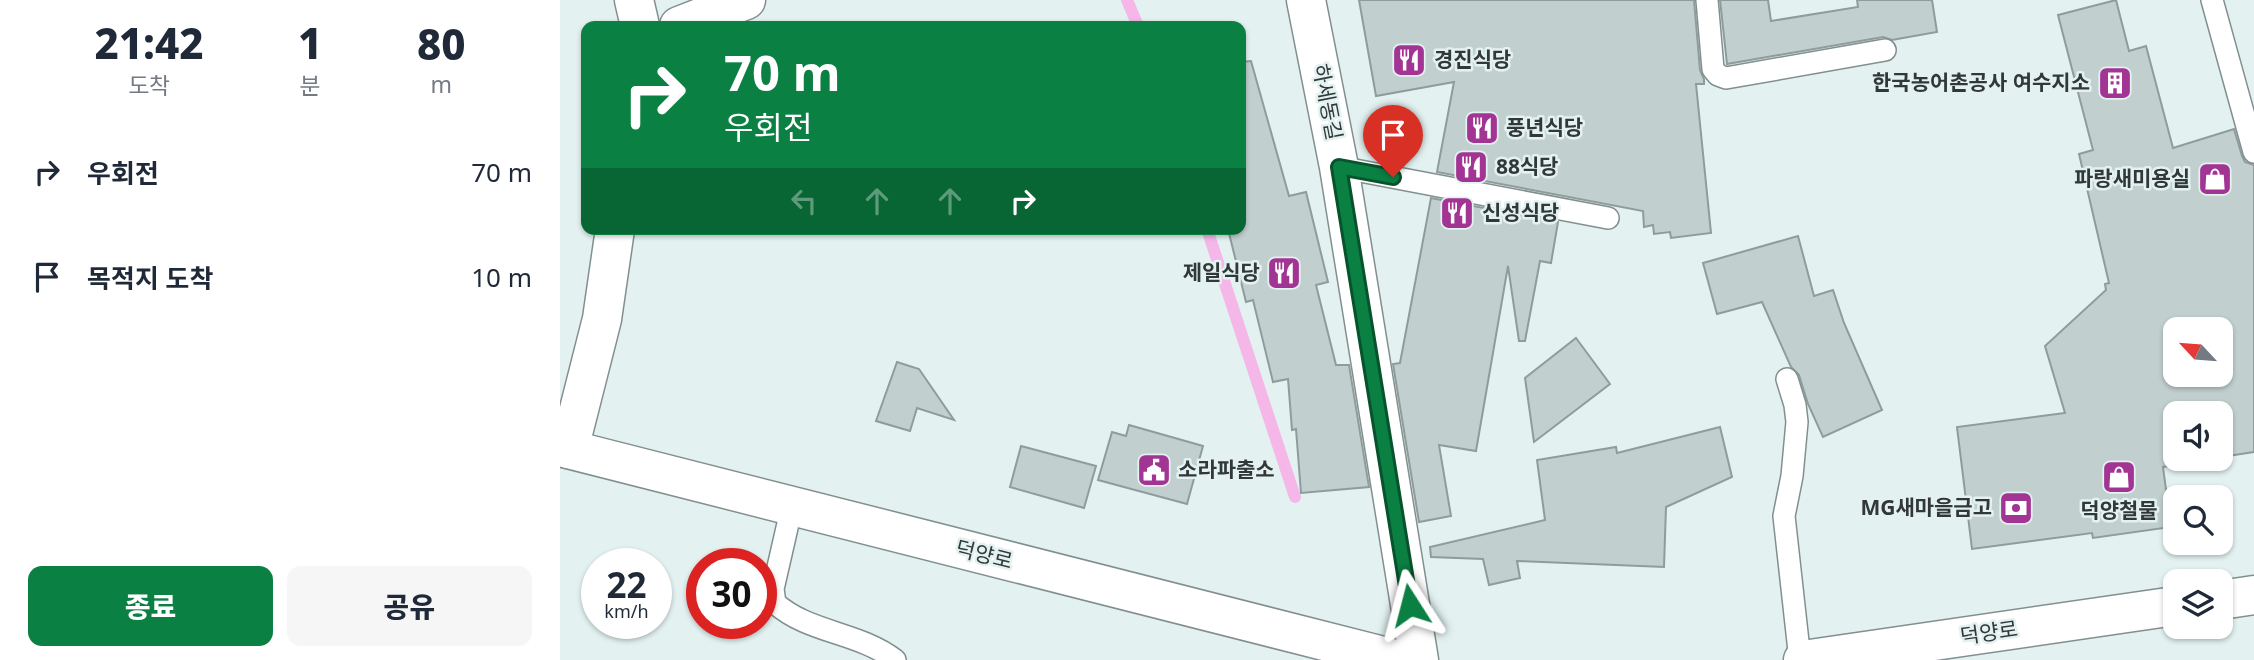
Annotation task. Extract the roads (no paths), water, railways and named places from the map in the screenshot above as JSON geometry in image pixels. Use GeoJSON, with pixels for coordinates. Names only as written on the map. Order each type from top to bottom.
{"type":"FeatureCollection","features":[{"type":"Feature","properties":{"kind":"main road"},"geometry":{"type":"LineString","coordinates":[[634,0],[639,21]]}},
{"type":"Feature","properties":{"kind":"main road"},"geometry":{"type":"LineString","coordinates":[[692,21],[746,0]]}},
{"type":"Feature","properties":{"kind":"main road","name":"하세동길"},"geometry":{"type":"LineString","coordinates":[[1306,0],[1339,167],[1419,660]]}},
{"type":"Feature","properties":{"kind":"main road","name":"덕양로"},"geometry":{"type":"LineString","coordinates":[[614,235],[602,319],[564,448],[792,506],[1335,652],[1399,660]]}},
{"type":"Feature","properties":{"kind":"main road"},"geometry":{"type":"LineString","coordinates":[[2233,598],[2254,595]]}},
{"type":"Feature","properties":{"kind":"main road","name":"덕양로"},"geometry":{"type":"LineString","coordinates":[[1802,660],[2163,609]]}},
{"type":"Feature","properties":{"kind":"lane"},"geometry":{"type":"LineString","coordinates":[[1707,0],[1713,69],[1726,78],[1885,50]]}},
{"type":"Feature","properties":{"kind":"lane"},"geometry":{"type":"LineString","coordinates":[[2211,0],[2254,152]]}},
{"type":"Feature","properties":{"kind":"lane"},"geometry":{"type":"LineString","coordinates":[[1339,167],[1608,218]]}},
{"type":"Feature","properties":{"kind":"lane","name":"덕양로"},"geometry":{"type":"LineString","coordinates":[[1787,379],[1797,422],[1792,476],[1784,516],[1802,660]]}},
{"type":"Feature","properties":{"kind":"lane"},"geometry":{"type":"LineString","coordinates":[[792,506],[773,589],[775,603],[787,614],[868,643],[895,660]]}},
{"type":"Feature","properties":{"kind":"waterway"},"geometry":{"type":"LineString","coordinates":[[1127,0],[1136,21]]}},
{"type":"Feature","properties":{"kind":"waterway"},"geometry":{"type":"LineString","coordinates":[[1209,235],[1295,497]]}},
{"type":"Feature","properties":{"kind":"place","name":"경진식당"},"geometry":{"type":"Point","coordinates":[1409,60]}},
{"type":"Feature","properties":{"kind":"place","name":"한국농어촌공사 여수지소"},"geometry":{"type":"Point","coordinates":[2115,83]}},
{"type":"Feature","properties":{"kind":"place","name":"풍년식당"},"geometry":{"type":"Point","coordinates":[1482,128]}},
{"type":"Feature","properties":{"kind":"place","name":"88식당"},"geometry":{"type":"Point","coordinates":[1471,167]}},
{"type":"Feature","properties":{"kind":"place","name":"파랑새미용실"},"geometry":{"type":"Point","coordinates":[2215,179]}},
{"type":"Feature","properties":{"kind":"place","name":"신성식당"},"geometry":{"type":"Point","coordinates":[1457,213]}},
{"type":"Feature","properties":{"kind":"place","name":"제일식당"},"geometry":{"type":"Point","coordinates":[1284,273]}},
{"type":"Feature","properties":{"kind":"place","name":"소라파출소"},"geometry":{"type":"Point","coordinates":[1154,470]}},
{"type":"Feature","properties":{"kind":"place","name":"덕양철물"},"geometry":{"type":"Point","coordinates":[2119,477]}},
{"type":"Feature","properties":{"kind":"place","name":"MG새마을금고"},"geometry":{"type":"Point","coordinates":[2016,508]}}]}
